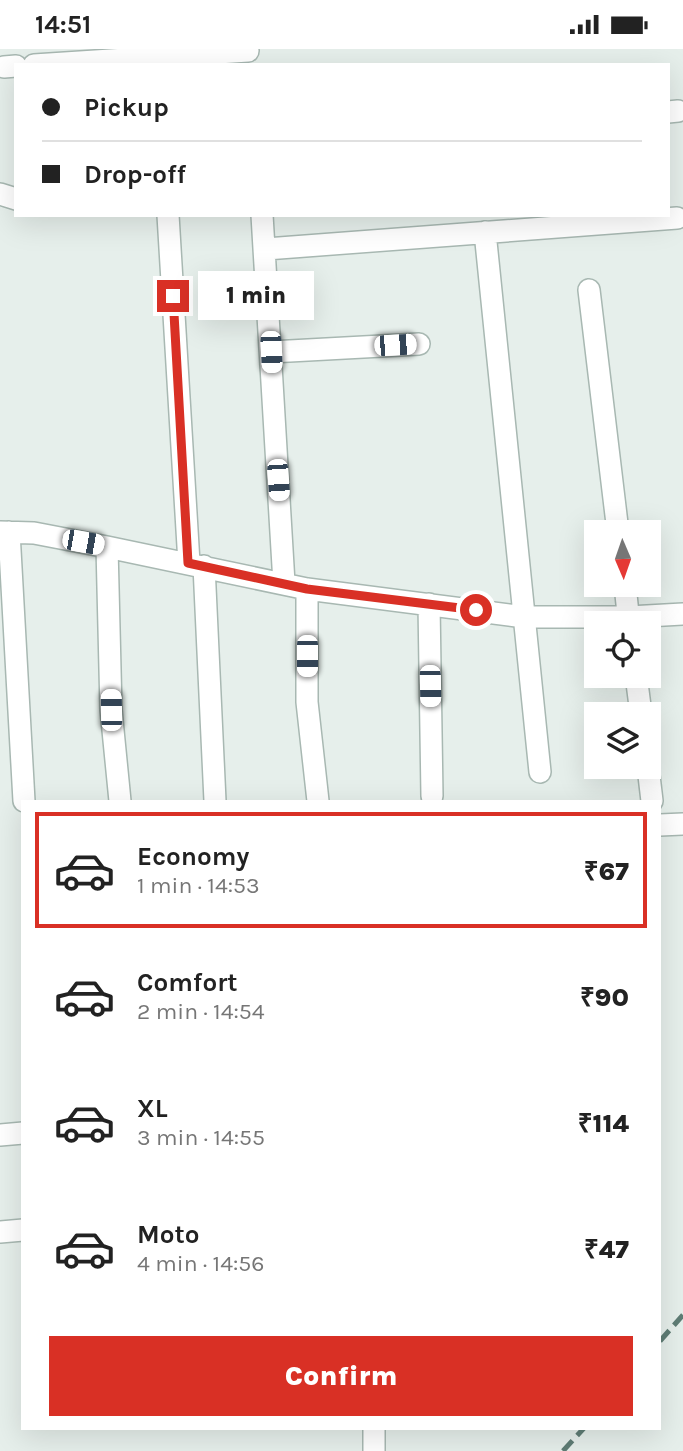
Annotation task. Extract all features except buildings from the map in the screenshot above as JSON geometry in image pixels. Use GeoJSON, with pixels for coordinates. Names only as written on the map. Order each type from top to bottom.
{"type":"FeatureCollection","features":[{"type":"Feature","properties":{"kind":"street"},"geometry":{"type":"LineString","coordinates":[[77,63],[248,55]]}},
{"type":"Feature","properties":{"kind":"street"},"geometry":{"type":"LineString","coordinates":[[168,217],[215,800]]}},
{"type":"Feature","properties":{"kind":"street"},"geometry":{"type":"LineString","coordinates":[[262,217],[284,583]]}},
{"type":"Feature","properties":{"kind":"street"},"geometry":{"type":"LineString","coordinates":[[265,249],[677,218]]}},
{"type":"Feature","properties":{"kind":"street"},"geometry":{"type":"LineString","coordinates":[[485,232],[540,772]]}},
{"type":"Feature","properties":{"kind":"street"},"geometry":{"type":"LineString","coordinates":[[589,290],[617,520]]}},
{"type":"Feature","properties":{"kind":"street"},"geometry":{"type":"LineString","coordinates":[[271,352],[419,344]]}},
{"type":"Feature","properties":{"kind":"street"},"geometry":{"type":"LineString","coordinates":[[24,800],[5,532],[34,533],[307,589],[524,617],[584,619]]}},
{"type":"Feature","properties":{"kind":"street"},"geometry":{"type":"LineString","coordinates":[[107,547],[111,710],[120,800]]}},
{"type":"Feature","properties":{"kind":"street"},"geometry":{"type":"LineString","coordinates":[[307,589],[307,702],[318,800]]}},
{"type":"Feature","properties":{"kind":"street"},"geometry":{"type":"LineString","coordinates":[[429,604],[432,796]]}},
{"type":"Feature","properties":{"kind":"street"},"geometry":{"type":"LineString","coordinates":[[661,616],[683,614]]}},
{"type":"Feature","properties":{"kind":"street"},"geometry":{"type":"LineString","coordinates":[[649,779],[652,800]]}},
{"type":"Feature","properties":{"kind":"street"},"geometry":{"type":"LineString","coordinates":[[661,825],[683,824]]}},
{"type":"Feature","properties":{"kind":"street"},"geometry":{"type":"LineString","coordinates":[[0,1135],[21,1133]]}},
{"type":"Feature","properties":{"kind":"street"},"geometry":{"type":"LineString","coordinates":[[0,1231],[21,1230]]}},
{"type":"Feature","properties":{"kind":"street"},"geometry":{"type":"LineString","coordinates":[[373,1430],[374,1451]]}},
{"type":"Feature","properties":{"kind":"railway"},"geometry":{"type":"LineString","coordinates":[[661,1340],[683,1315]]}},
{"type":"Feature","properties":{"kind":"railway"},"geometry":{"type":"LineString","coordinates":[[563,1451],[582,1430]]}},
{"type":"Feature","properties":{"kind":"route"},"geometry":{"type":"LineString","coordinates":[[173,296],[188,563],[307,589],[476,610]]}}]}
